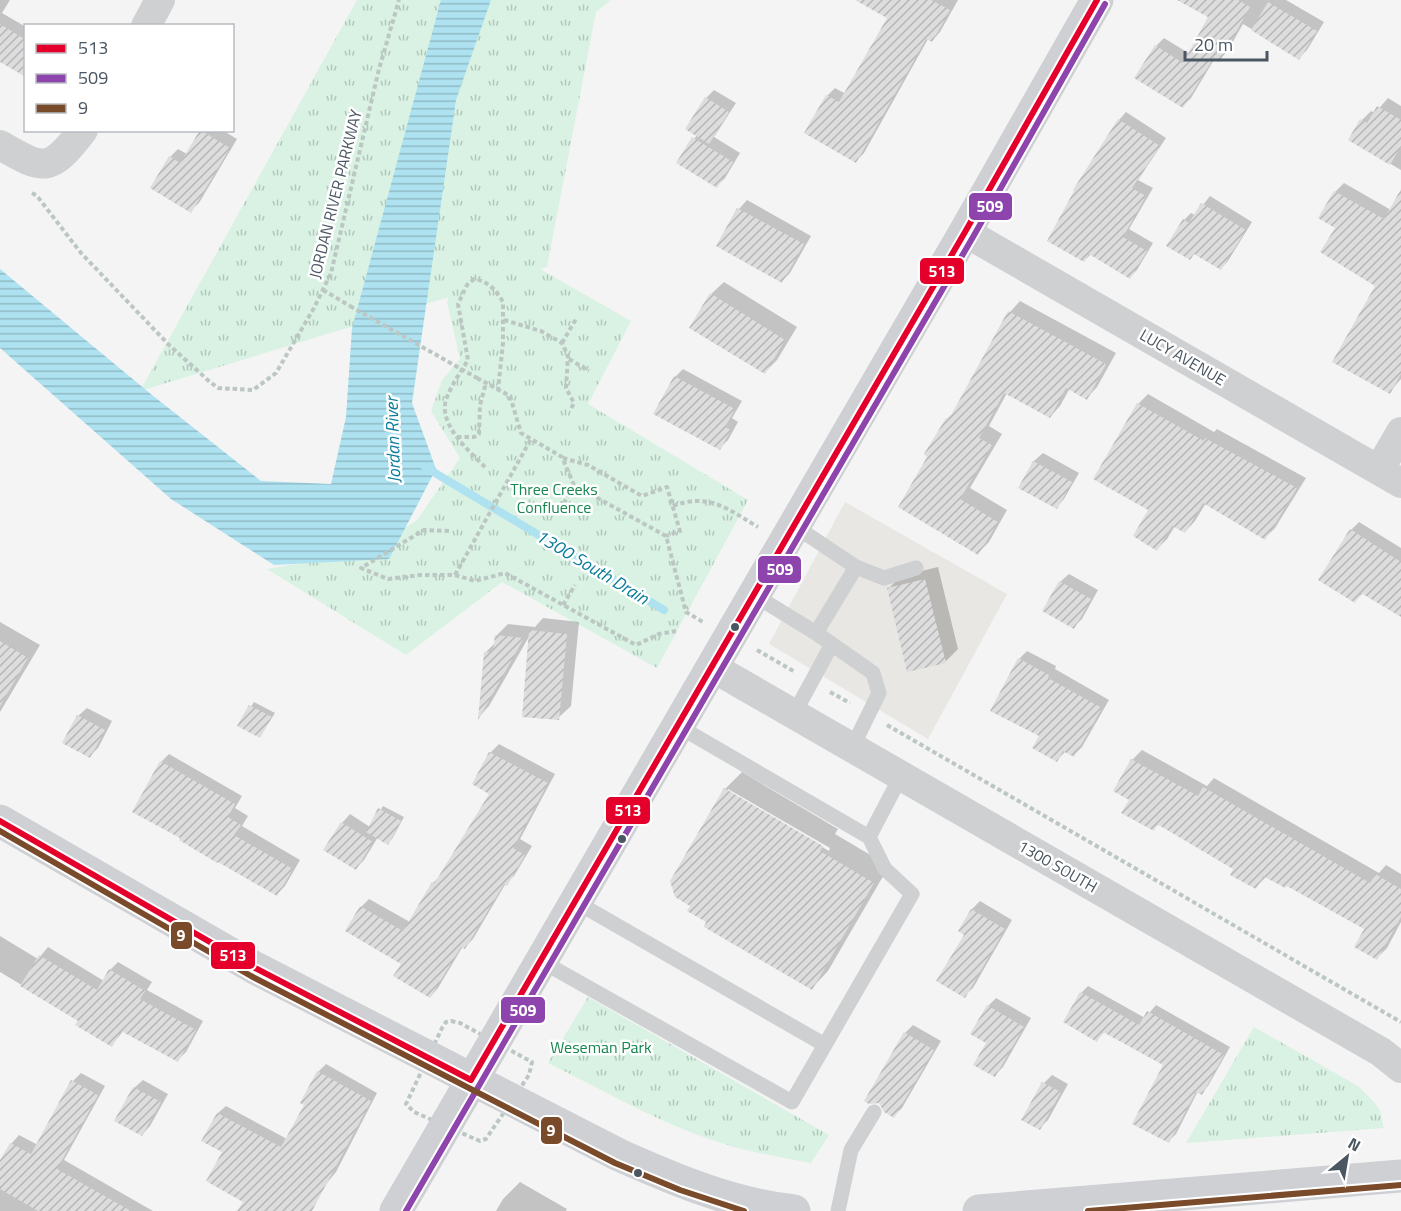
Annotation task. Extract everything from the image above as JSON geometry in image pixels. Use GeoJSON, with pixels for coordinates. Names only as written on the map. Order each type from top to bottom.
{"type":"FeatureCollection","features":[{"type":"Feature","properties":{"kind":"main road"},"geometry":{"type":"LineString","coordinates":[[396,1211],[965,232],[1097,0]]}},
{"type":"Feature","properties":{"kind":"main road"},"geometry":{"type":"LineString","coordinates":[[0,821],[255,968],[619,1155],[677,1181],[739,1200],[794,1211]]}},
{"type":"Feature","properties":{"kind":"main road"},"geometry":{"type":"LineString","coordinates":[[979,1211],[1215,1201],[1401,1176]]}},
{"type":"Feature","properties":{"kind":"street"},"geometry":{"type":"LineString","coordinates":[[147,24],[160,0]]}},
{"type":"Feature","properties":{"kind":"street"},"geometry":{"type":"LineString","coordinates":[[0,145],[31,162],[45,165],[59,157],[81,132]]}},
{"type":"Feature","properties":{"kind":"street","name":"LUCY AVENUE"},"geometry":{"type":"LineString","coordinates":[[965,232],[1390,476]]}},
{"type":"Feature","properties":{"kind":"street"},"geometry":{"type":"LineString","coordinates":[[1390,476],[1401,432]]}},
{"type":"Feature","properties":{"kind":"street","name":"1300 SOUTH"},"geometry":{"type":"LineString","coordinates":[[712,667],[1371,1046],[1401,1068]]}},
{"type":"Feature","properties":{"kind":"lane"},"geometry":{"type":"LineString","coordinates":[[794,525],[856,567],[884,578],[915,568]]}},
{"type":"Feature","properties":{"kind":"lane"},"geometry":{"type":"LineString","coordinates":[[816,633],[856,567]]}},
{"type":"Feature","properties":{"kind":"lane"},"geometry":{"type":"LineString","coordinates":[[754,595],[816,633],[873,673],[879,693],[852,748]]}},
{"type":"Feature","properties":{"kind":"lane"},"geometry":{"type":"LineString","coordinates":[[794,714],[832,644]]}},
{"type":"Feature","properties":{"kind":"lane"},"geometry":{"type":"LineString","coordinates":[[541,961],[792,1102],[825,1046],[912,894],[885,869],[869,837],[678,726]]}},
{"type":"Feature","properties":{"kind":"lane"},"geometry":{"type":"LineString","coordinates":[[869,837],[901,776]]}},
{"type":"Feature","properties":{"kind":"lane"},"geometry":{"type":"LineString","coordinates":[[576,902],[825,1046]]}},
{"type":"Feature","properties":{"kind":"lane"},"geometry":{"type":"LineString","coordinates":[[838,1211],[851,1150],[874,1112]]}},
{"type":"Feature","properties":{"kind":"path","name":"JORDAN RIVER PARKWAY"},"geometry":{"type":"LineString","coordinates":[[28,190],[37,196],[81,253],[153,328],[210,382],[218,388],[253,390],[276,373],[331,273],[379,69],[399,0]]}},
{"type":"Feature","properties":{"kind":"path"},"geometry":{"type":"LineString","coordinates":[[485,467],[456,437],[446,416],[444,404],[468,360],[458,304],[467,285],[474,279],[482,280],[496,291],[503,302],[504,320],[498,390]]}},
{"type":"Feature","properties":{"kind":"path"},"geometry":{"type":"LineString","coordinates":[[322,290],[510,396],[521,433],[562,457],[588,465],[642,496],[668,487],[680,531],[666,536]]}},
{"type":"Feature","properties":{"kind":"path"},"geometry":{"type":"LineString","coordinates":[[562,343],[576,319]]}},
{"type":"Feature","properties":{"kind":"path"},"geometry":{"type":"LineString","coordinates":[[504,320],[541,332],[562,343],[568,359],[566,388],[574,403],[571,409]]}},
{"type":"Feature","properties":{"kind":"path"},"geometry":{"type":"LineString","coordinates":[[568,359],[589,371]]}},
{"type":"Feature","properties":{"kind":"path"},"geometry":{"type":"LineString","coordinates":[[456,437],[474,437],[479,434],[480,405],[486,383]]}},
{"type":"Feature","properties":{"kind":"path"},"geometry":{"type":"LineString","coordinates":[[455,575],[531,439]]}},
{"type":"Feature","properties":{"kind":"path"},"geometry":{"type":"LineString","coordinates":[[562,457],[574,485],[666,536],[687,612],[703,622]]}},
{"type":"Feature","properties":{"kind":"path"},"geometry":{"type":"LineString","coordinates":[[560,510],[574,485]]}},
{"type":"Feature","properties":{"kind":"path"},"geometry":{"type":"LineString","coordinates":[[674,506],[702,500],[724,507],[741,517]]}},
{"type":"Feature","properties":{"kind":"path"},"geometry":{"type":"LineString","coordinates":[[449,531],[424,530],[361,568],[388,579],[420,575],[455,575],[474,581],[505,573],[636,645],[659,634],[676,631]]}},
{"type":"Feature","properties":{"kind":"path"},"geometry":{"type":"LineString","coordinates":[[563,605],[574,585]]}},
{"type":"Feature","properties":{"kind":"path"},"geometry":{"type":"LineString","coordinates":[[769,657],[1401,1022]]}},
{"type":"Feature","properties":{"kind":"shaded area"},"geometry":{"type":"Polygon","coordinates":[[[845,502],[1007,594],[928,739],[769,644],[845,502]]]}},
{"type":"Feature","properties":{"kind":"green space","name":"Three Creeks Confluence"},"geometry":{"type":"Polygon","coordinates":[[[357,0],[611,0],[596,12],[547,267],[540,269],[631,321],[588,404],[748,500],[657,668],[502,582],[406,655],[267,569],[368,552],[417,520],[460,458],[431,411],[442,380],[460,359],[447,302],[449,297],[140,391],[357,0]]]}},
{"type":"Feature","properties":{"kind":"green space","name":"Weseman Park"},"geometry":{"type":"Polygon","coordinates":[[[588,997],[829,1135],[811,1163],[741,1149],[696,1134],[653,1116],[548,1063],[588,997]]]}},
{"type":"Feature","properties":{"kind":"green space"},"geometry":{"type":"Polygon","coordinates":[[[1254,1027],[1358,1086],[1380,1111],[1384,1128],[1186,1143],[1254,1027]]]}},
{"type":"Feature","properties":{"kind":"water","name":"Jordan River"},"geometry":{"type":"Polygon","coordinates":[[[441,0],[491,0],[456,100],[412,403],[436,469],[389,559],[274,565],[171,499],[0,348],[0,269],[152,395],[261,481],[331,484],[346,417],[352,328],[441,0]]]}},
{"type":"Feature","properties":{"kind":"building"},"geometry":{"type":"Polygon","coordinates":[[[855,0],[931,0],[950,10],[932,42],[926,39],[856,163],[804,133],[826,95],[839,102],[887,18],[855,0]]]}},
{"type":"Feature","properties":{"kind":"building"},"geometry":{"type":"Polygon","coordinates":[[[1177,0],[1238,0],[1250,7],[1219,62],[1213,59],[1183,108],[1134,78],[1155,45],[1183,63],[1208,17],[1177,0]]]}},
{"type":"Feature","properties":{"kind":"building"},"geometry":{"type":"Polygon","coordinates":[[[1268,2],[1317,31],[1299,60],[1251,30],[1268,2]]]}},
{"type":"Feature","properties":{"kind":"building"},"geometry":{"type":"Polygon","coordinates":[[[0,24],[24,39],[24,76],[0,62],[0,24]]]}},
{"type":"Feature","properties":{"kind":"building"},"geometry":{"type":"Polygon","coordinates":[[[705,97],[729,112],[709,144],[685,129],[705,97]]]}},
{"type":"Feature","properties":{"kind":"building"},"geometry":{"type":"Polygon","coordinates":[[[1377,106],[1401,120],[1401,146],[1390,165],[1348,140],[1360,119],[1367,123],[1377,106]]]}},
{"type":"Feature","properties":{"kind":"building"},"geometry":{"type":"Polygon","coordinates":[[[1118,119],[1160,146],[1132,188],[1146,196],[1123,237],[1147,251],[1130,279],[1089,254],[1084,262],[1047,241],[1073,190],[1118,119]]]}},
{"type":"Feature","properties":{"kind":"building"},"geometry":{"type":"Polygon","coordinates":[[[199,132],[203,132],[230,148],[191,213],[150,188],[169,156],[180,163],[199,132]]]}},
{"type":"Feature","properties":{"kind":"building"},"geometry":{"type":"Polygon","coordinates":[[[692,137],[733,162],[717,188],[676,163],[692,137]]]}},
{"type":"Feature","properties":{"kind":"building"},"geometry":{"type":"Polygon","coordinates":[[[1401,189],[1401,374],[1390,394],[1332,362],[1375,286],[1320,252],[1335,228],[1318,218],[1334,191],[1384,219],[1401,189]]]}},
{"type":"Feature","properties":{"kind":"building"},"geometry":{"type":"Polygon","coordinates":[[[1201,203],[1246,230],[1221,270],[1194,254],[1190,260],[1166,246],[1183,219],[1189,223],[1201,203]]]}},
{"type":"Feature","properties":{"kind":"building"},"geometry":{"type":"Polygon","coordinates":[[[737,208],[804,244],[782,283],[716,246],[737,208]]]}},
{"type":"Feature","properties":{"kind":"building"},"geometry":{"type":"Polygon","coordinates":[[[710,293],[785,340],[765,374],[689,328],[710,293]]]}},
{"type":"Feature","properties":{"kind":"building"},"geometry":{"type":"Polygon","coordinates":[[[1008,311],[1106,364],[1087,400],[1066,388],[1050,418],[1004,393],[979,438],[992,445],[960,499],[998,522],[978,555],[898,507],[927,457],[924,454],[946,418],[949,419],[1008,311]]]}},
{"type":"Feature","properties":{"kind":"building"},"geometry":{"type":"Polygon","coordinates":[[[674,376],[735,409],[725,427],[731,430],[720,450],[653,414],[674,376]]]}},
{"type":"Feature","properties":{"kind":"building"},"geometry":{"type":"Polygon","coordinates":[[[1137,403],[1204,441],[1205,438],[1297,488],[1265,540],[1203,503],[1185,533],[1172,526],[1157,551],[1133,536],[1148,510],[1093,479],[1137,403]]]}},
{"type":"Feature","properties":{"kind":"building"},"geometry":{"type":"Polygon","coordinates":[[[1033,461],[1072,482],[1057,509],[1018,488],[1033,461]]]}},
{"type":"Feature","properties":{"kind":"building"},"geometry":{"type":"Polygon","coordinates":[[[1350,529],[1401,562],[1401,617],[1361,593],[1355,603],[1318,580],[1350,529]]]}},
{"type":"Feature","properties":{"kind":"building"},"geometry":{"type":"Polygon","coordinates":[[[925,579],[946,663],[907,672],[887,588],[925,579]]]}},
{"type":"Feature","properties":{"kind":"building"},"geometry":{"type":"Polygon","coordinates":[[[1059,581],[1091,599],[1074,629],[1042,611],[1059,581]]]}},
{"type":"Feature","properties":{"kind":"building"},"geometry":{"type":"Polygon","coordinates":[[[529,630],[567,634],[559,720],[522,717],[529,630]]]}},
{"type":"Feature","properties":{"kind":"building"},"geometry":{"type":"Polygon","coordinates":[[[495,635],[524,638],[478,720],[484,652],[493,652],[495,635]]]}},
{"type":"Feature","properties":{"kind":"building"},"geometry":{"type":"Polygon","coordinates":[[[0,641],[28,658],[0,706],[0,641]]]}},
{"type":"Feature","properties":{"kind":"building"},"geometry":{"type":"Polygon","coordinates":[[[1018,658],[1049,675],[1048,678],[1102,708],[1074,757],[1063,751],[1057,762],[1032,748],[1039,736],[990,711],[1018,658]]]}},
{"type":"Feature","properties":{"kind":"building"},"geometry":{"type":"Polygon","coordinates":[[[249,705],[272,717],[260,738],[237,726],[249,705]]]}},
{"type":"Feature","properties":{"kind":"building"},"geometry":{"type":"Polygon","coordinates":[[[77,715],[105,730],[90,758],[62,743],[77,715]]]}},
{"type":"Feature","properties":{"kind":"building"},"geometry":{"type":"Polygon","coordinates":[[[489,752],[548,783],[513,848],[525,855],[507,886],[504,884],[465,949],[461,947],[430,998],[393,976],[401,964],[345,931],[360,906],[403,931],[489,794],[472,784],[489,752]]]}},
{"type":"Feature","properties":{"kind":"building"},"geometry":{"type":"Polygon","coordinates":[[[1131,759],[1198,796],[1203,787],[1370,883],[1375,874],[1401,889],[1401,917],[1377,960],[1354,947],[1364,929],[1287,886],[1285,888],[1263,876],[1256,889],[1230,875],[1233,869],[1157,824],[1154,831],[1121,813],[1129,800],[1113,791],[1131,759]]]}},
{"type":"Feature","properties":{"kind":"building"},"geometry":{"type":"Polygon","coordinates":[[[160,761],[235,804],[228,817],[241,825],[234,835],[293,869],[277,896],[132,812],[160,761]]]}},
{"type":"Feature","properties":{"kind":"building"},"geometry":{"type":"Polygon","coordinates":[[[724,788],[823,846],[820,851],[874,883],[812,990],[704,927],[706,922],[687,911],[690,906],[675,897],[670,881],[724,788]]]}},
{"type":"Feature","properties":{"kind":"building"},"geometry":{"type":"Polygon","coordinates":[[[378,808],[401,821],[388,845],[366,832],[378,808]]]}},
{"type":"Feature","properties":{"kind":"building"},"geometry":{"type":"Polygon","coordinates":[[[341,822],[373,842],[356,870],[323,850],[341,822]]]}},
{"type":"Feature","properties":{"kind":"building"},"geometry":{"type":"Polygon","coordinates":[[[971,909],[1005,929],[965,998],[936,981],[964,935],[958,931],[971,909]]]}},
{"type":"Feature","properties":{"kind":"building"},"geometry":{"type":"Polygon","coordinates":[[[39,955],[97,990],[109,969],[145,991],[140,999],[196,1030],[178,1062],[121,1031],[112,1047],[75,1025],[78,1021],[20,986],[39,955]]]}},
{"type":"Feature","properties":{"kind":"building"},"geometry":{"type":"Polygon","coordinates":[[[1080,992],[1139,1025],[1147,1011],[1224,1055],[1202,1095],[1196,1092],[1169,1143],[1132,1124],[1163,1065],[1103,1032],[1097,1042],[1063,1022],[1080,992]]]}},
{"type":"Feature","properties":{"kind":"building"},"geometry":{"type":"Polygon","coordinates":[[[987,1005],[1024,1027],[995,1077],[973,1065],[986,1043],[970,1034],[987,1005]]]}},
{"type":"Feature","properties":{"kind":"building"},"geometry":{"type":"Polygon","coordinates":[[[904,1032],[934,1050],[894,1118],[884,1112],[879,1103],[869,1104],[864,1101],[904,1032]]]}},
{"type":"Feature","properties":{"kind":"building"},"geometry":{"type":"Polygon","coordinates":[[[317,1071],[371,1101],[312,1211],[237,1211],[243,1202],[206,1181],[222,1152],[201,1141],[217,1113],[281,1147],[304,1105],[300,1103],[317,1071]]]}},
{"type":"Feature","properties":{"kind":"building"},"geometry":{"type":"Polygon","coordinates":[[[71,1080],[98,1095],[57,1169],[131,1211],[38,1211],[0,1189],[0,1160],[10,1143],[31,1154],[71,1080]]]}},
{"type":"Feature","properties":{"kind":"building"},"geometry":{"type":"Polygon","coordinates":[[[1042,1082],[1061,1092],[1040,1130],[1021,1120],[1042,1082]]]}},
{"type":"Feature","properties":{"kind":"building"},"geometry":{"type":"Polygon","coordinates":[[[133,1087],[161,1102],[142,1136],[114,1121],[133,1087]]]}},
{"type":"Feature","properties":{"kind":"waterway","name":"1300 South Drain"},"geometry":{"type":"LineString","coordinates":[[425,467],[664,610]]}},
{"type":"Feature","properties":{"kind":"transit line","name":"513"},"geometry":{"type":"LineString","coordinates":[[471,1080],[965,232],[1097,0]]}},
{"type":"Feature","properties":{"kind":"transit line","name":"509"},"geometry":{"type":"LineString","coordinates":[[406,1211],[973,237],[1105,4]]}},
{"type":"Feature","properties":{"kind":"transit line","name":"513"},"geometry":{"type":"LineString","coordinates":[[0,821],[255,968],[471,1080]]}},
{"type":"Feature","properties":{"kind":"transit line","name":"9"},"geometry":{"type":"LineString","coordinates":[[0,831],[251,976],[615,1163],[680,1190],[744,1211]]}},
{"type":"Feature","properties":{"kind":"transit line","name":"9"},"geometry":{"type":"LineString","coordinates":[[1088,1211],[1401,1185]]}}]}
